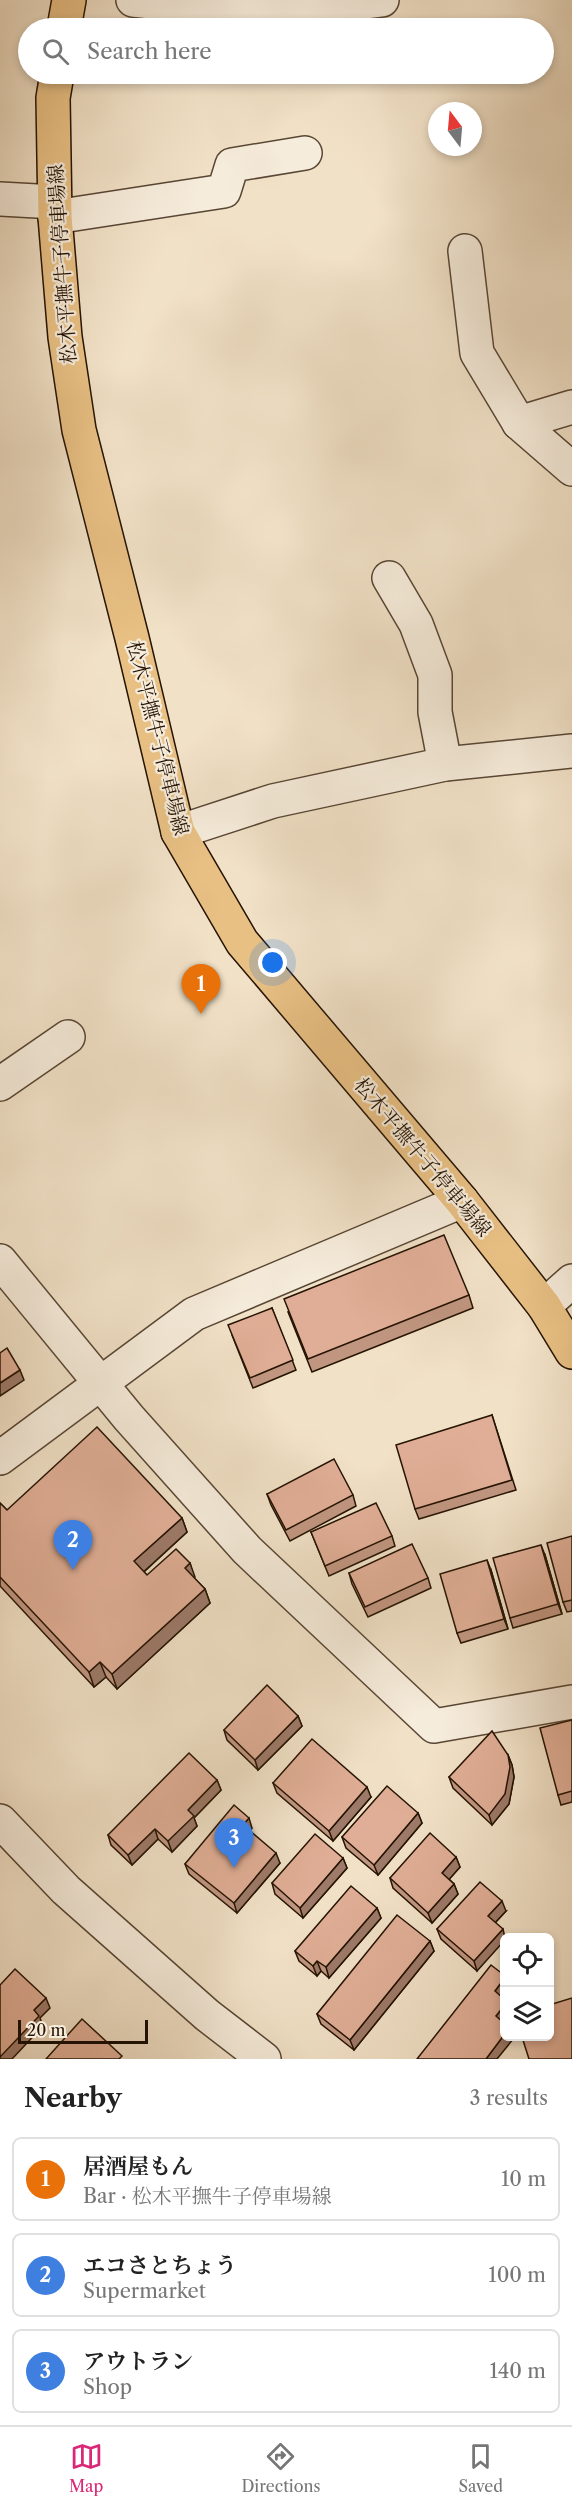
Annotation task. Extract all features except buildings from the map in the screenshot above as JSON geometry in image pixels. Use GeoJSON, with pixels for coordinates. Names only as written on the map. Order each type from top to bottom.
{"type":"FeatureCollection","features":[{"type":"Feature","properties":{"kind":"main road"},"geometry":{"type":"LineString","coordinates":[[66,18],[69,0]]}},
{"type":"Feature","properties":{"kind":"main road","name":"松木平撫牛子停車場線"},"geometry":{"type":"LineString","coordinates":[[55,84],[53,98],[55,209],[65,337],[78,430],[132,638],[178,832],[242,942],[462,1201],[544,1306],[572,1352]]}},
{"type":"Feature","properties":{"kind":"street"},"geometry":{"type":"LineString","coordinates":[[133,0],[199,7],[303,10],[382,0]]}},
{"type":"Feature","properties":{"kind":"street"},"geometry":{"type":"LineString","coordinates":[[0,199],[55,209],[224,191],[232,165],[305,153]]}},
{"type":"Feature","properties":{"kind":"street"},"geometry":{"type":"LineString","coordinates":[[465,251],[477,352],[519,423],[572,469]]}},
{"type":"Feature","properties":{"kind":"street"},"geometry":{"type":"LineString","coordinates":[[519,423],[572,406]]}},
{"type":"Feature","properties":{"kind":"street"},"geometry":{"type":"LineString","coordinates":[[389,578],[416,624],[435,675],[435,712],[445,764]]}},
{"type":"Feature","properties":{"kind":"street"},"geometry":{"type":"LineString","coordinates":[[178,832],[273,801],[445,764],[572,751]]}},
{"type":"Feature","properties":{"kind":"street"},"geometry":{"type":"LineString","coordinates":[[0,1084],[68,1037]]}},
{"type":"Feature","properties":{"kind":"street"},"geometry":{"type":"LineString","coordinates":[[0,1458],[194,1314],[462,1201]]}},
{"type":"Feature","properties":{"kind":"street"},"geometry":{"type":"LineString","coordinates":[[0,1261],[101,1384],[247,1550],[434,1726],[572,1702]]}},
{"type":"Feature","properties":{"kind":"street"},"geometry":{"type":"LineString","coordinates":[[544,1306],[572,1281]]}},
{"type":"Feature","properties":{"kind":"street"},"geometry":{"type":"LineString","coordinates":[[0,1821],[66,1890],[207,2015],[264,2059]]}},
{"type":"Feature","properties":{"kind":"place","name":"居酒屋もん"},"geometry":{"type":"Point","coordinates":[201,1014]}},
{"type":"Feature","properties":{"kind":"place","name":"エコさとちょう"},"geometry":{"type":"Point","coordinates":[73,1570]}},
{"type":"Feature","properties":{"kind":"place","name":"アウトラン"},"geometry":{"type":"Point","coordinates":[234,1868]}}]}
